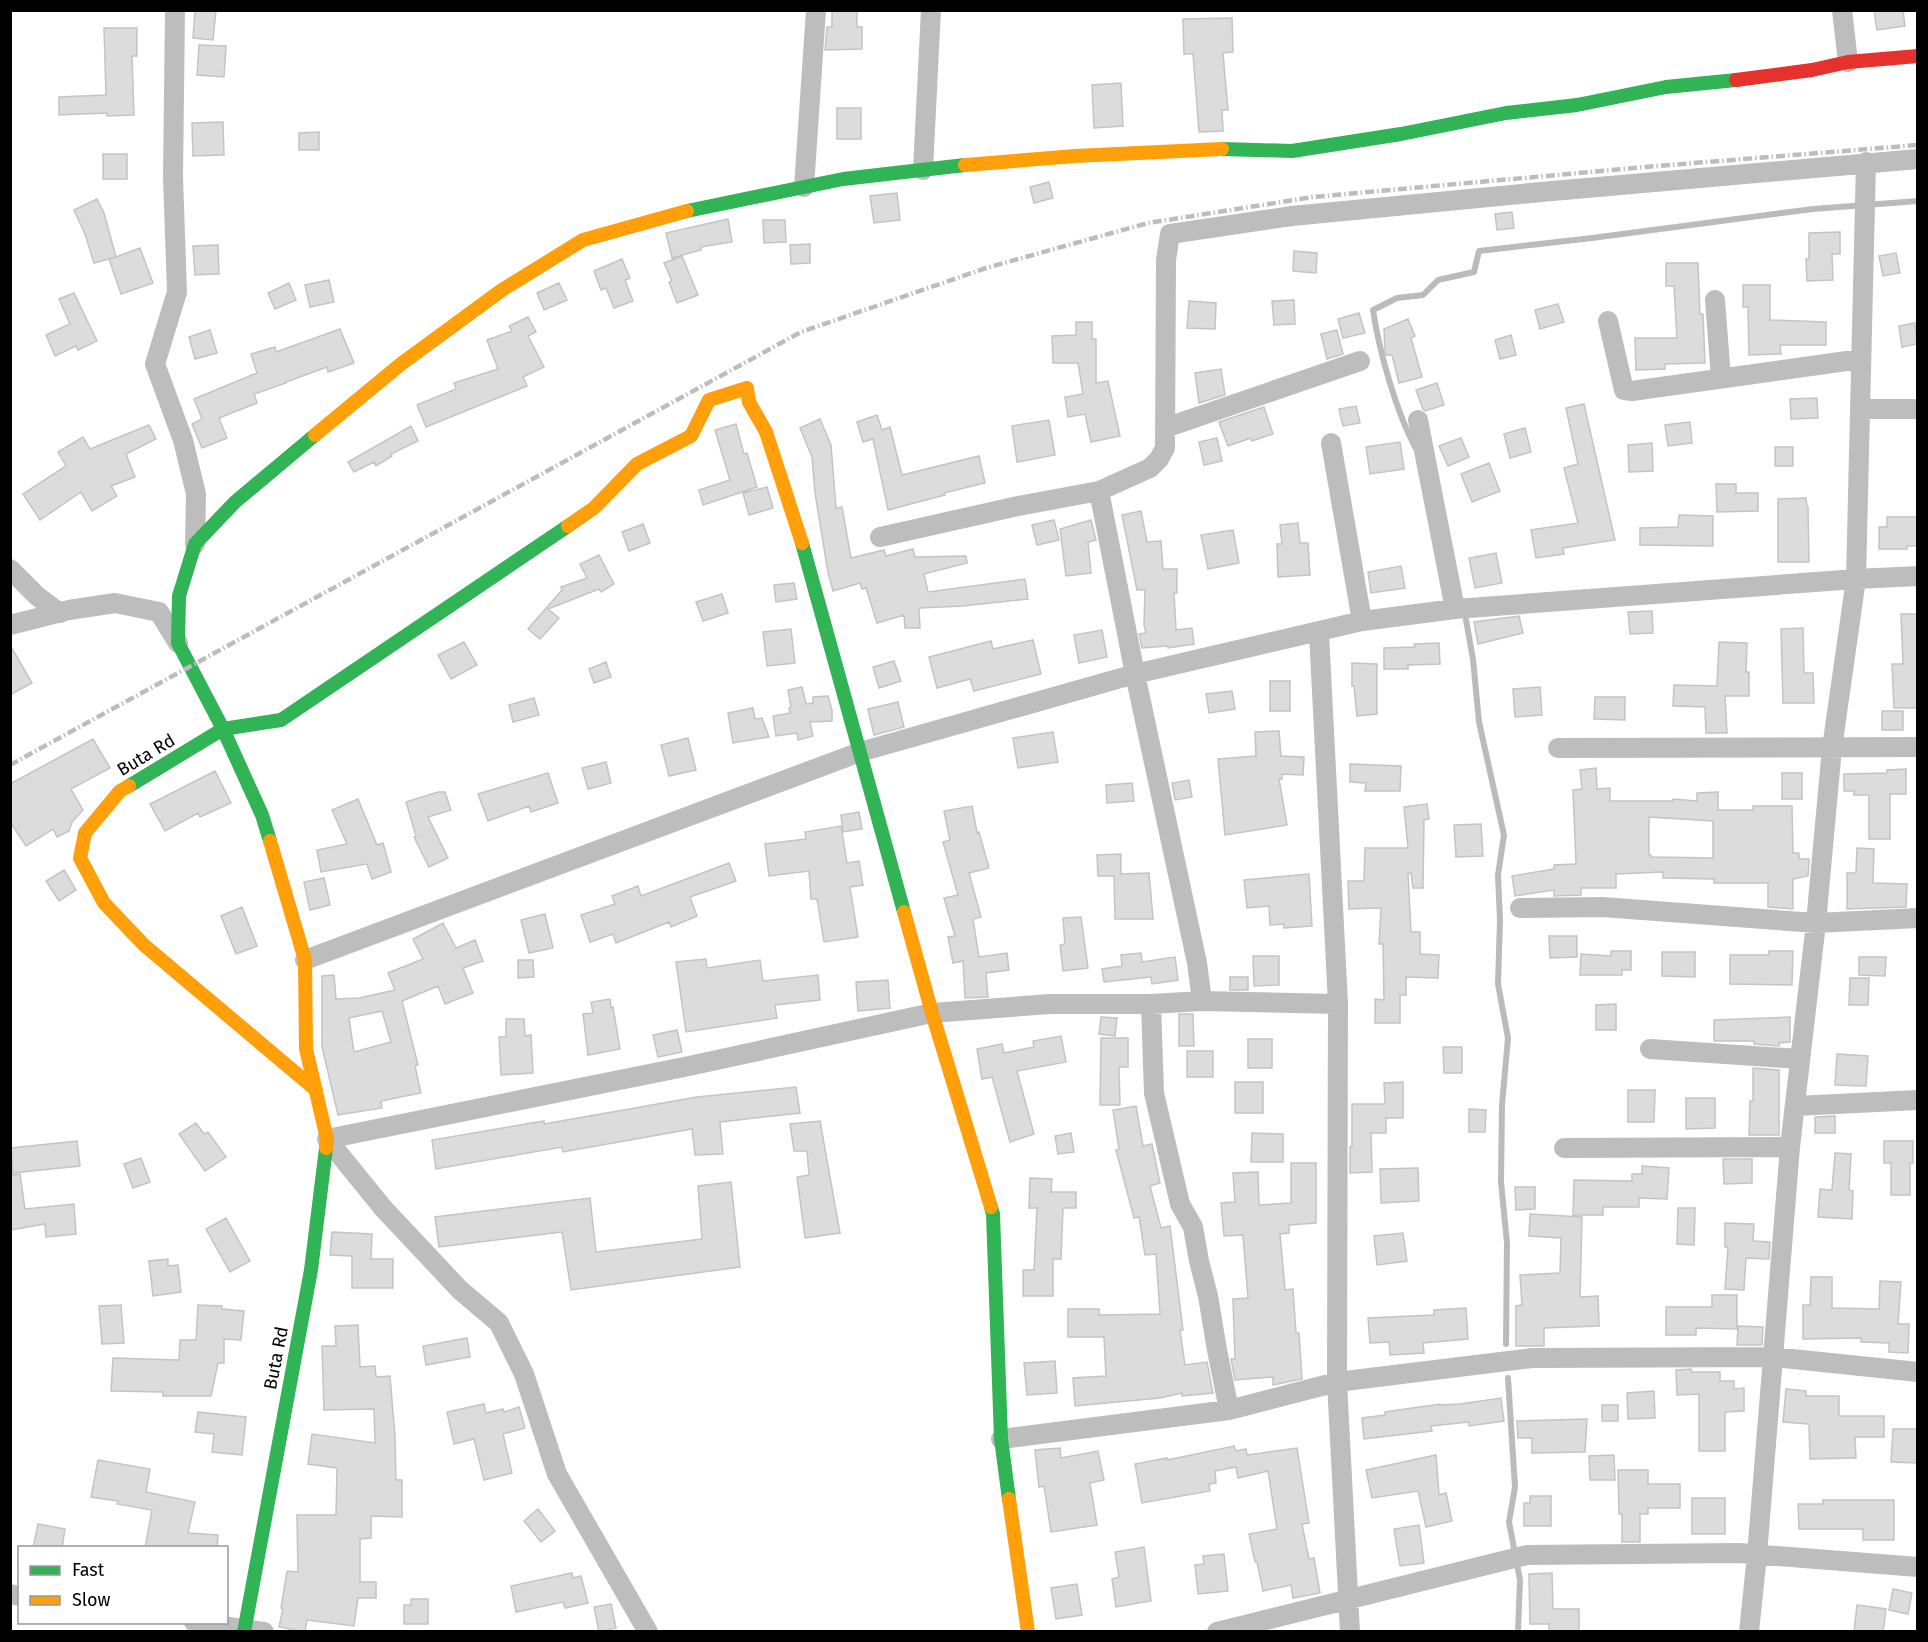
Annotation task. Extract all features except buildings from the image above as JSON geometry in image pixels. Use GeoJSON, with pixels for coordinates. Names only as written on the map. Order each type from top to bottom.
{"type":"FeatureCollection","features":[{"type":"Feature","properties":{"kind":"street"},"geometry":{"type":"LineString","coordinates":[[175,10],[173,177],[177,291],[155,364],[183,440],[196,494],[195,544],[179,596],[178,643]]}},
{"type":"Feature","properties":{"kind":"street"},"geometry":{"type":"LineString","coordinates":[[804,187],[816,10]]}},
{"type":"Feature","properties":{"kind":"street"},"geometry":{"type":"LineString","coordinates":[[923,170],[931,10]]}},
{"type":"Feature","properties":{"kind":"street"},"geometry":{"type":"LineString","coordinates":[[1842,10],[1848,62]]}},
{"type":"Feature","properties":{"kind":"street"},"geometry":{"type":"LineString","coordinates":[[195,544],[235,502],[400,364],[502,290],[583,240],[677,213],[843,179],[923,170],[1086,155],[1226,149],[1292,151],[1401,134],[1506,113],[1577,105],[1666,87],[1773,76],[1848,62],[1917,56]]}},
{"type":"Feature","properties":{"kind":"street"},"geometry":{"type":"LineString","coordinates":[[880,537],[1018,506],[1099,491],[1150,468],[1159,459],[1165,448],[1166,260],[1170,234],[1292,216],[1917,159]]}},
{"type":"Feature","properties":{"kind":"street"},"geometry":{"type":"LineString","coordinates":[[1749,1632],[1790,1147],[1816,923],[1832,748],[1856,579],[1866,162]]}},
{"type":"Feature","properties":{"kind":"street"},"geometry":{"type":"LineString","coordinates":[[1715,300],[1721,378]]}},
{"type":"Feature","properties":{"kind":"street"},"geometry":{"type":"LineString","coordinates":[[1608,321],[1624,390],[1632,391],[1861,359]]}},
{"type":"Feature","properties":{"kind":"street"},"geometry":{"type":"LineString","coordinates":[[1165,428],[1359,361]]}},
{"type":"Feature","properties":{"kind":"street"},"geometry":{"type":"LineString","coordinates":[[10,625],[115,603],[159,612],[223,729],[281,720],[594,508],[637,464],[691,436],[709,400],[747,388],[749,402],[766,432],[806,554],[932,1013],[993,1214],[1001,1439],[1028,1632]]}},
{"type":"Feature","properties":{"kind":"street"},"geometry":{"type":"LineString","coordinates":[[1860,409],[1917,409]]}},
{"type":"Feature","properties":{"kind":"street"},"geometry":{"type":"LineString","coordinates":[[1419,420],[1455,609]]}},
{"type":"Feature","properties":{"kind":"street"},"geometry":{"type":"LineString","coordinates":[[1331,443],[1362,621]]}},
{"type":"Feature","properties":{"kind":"street"},"geometry":{"type":"LineString","coordinates":[[1099,491],[1135,674],[1197,963],[1202,1001]]}},
{"type":"Feature","properties":{"kind":"street"},"geometry":{"type":"LineString","coordinates":[[10,569],[60,613]]}},
{"type":"Feature","properties":{"kind":"street"},"geometry":{"type":"LineString","coordinates":[[305,960],[860,752],[1135,674],[1319,633],[1362,621],[1455,609],[1917,576]]}},
{"type":"Feature","properties":{"kind":"street"},"geometry":{"type":"LineString","coordinates":[[1319,633],[1338,1004],[1337,1382],[1350,1632]]}},
{"type":"Feature","properties":{"kind":"street","name":"Buta Rd"},"geometry":{"type":"LineString","coordinates":[[244,1631],[311,1270],[327,1139],[316,1090],[306,1049],[305,960],[262,815],[223,729],[120,791],[85,833],[80,858],[104,903],[144,945],[316,1090]]}},
{"type":"Feature","properties":{"kind":"street"},"geometry":{"type":"LineString","coordinates":[[1558,748],[1917,747]]}},
{"type":"Feature","properties":{"kind":"street"},"geometry":{"type":"LineString","coordinates":[[1521,908],[1602,907],[1816,923],[1917,918]]}},
{"type":"Feature","properties":{"kind":"street"},"geometry":{"type":"LineString","coordinates":[[648,1632],[556,1474],[524,1374],[499,1323],[460,1290],[437,1266],[383,1208],[327,1139],[701,1063],[932,1013],[1050,1004],[1151,1004],[1202,1001],[1338,1004]]}},
{"type":"Feature","properties":{"kind":"street"},"geometry":{"type":"LineString","coordinates":[[1151,1004],[1154,1093],[1180,1204],[1193,1227],[1229,1410]]}},
{"type":"Feature","properties":{"kind":"street"},"geometry":{"type":"LineString","coordinates":[[1650,1049],[1800,1059]]}},
{"type":"Feature","properties":{"kind":"street"},"geometry":{"type":"LineString","coordinates":[[1795,1106],[1917,1100]]}},
{"type":"Feature","properties":{"kind":"street"},"geometry":{"type":"LineString","coordinates":[[1564,1148],[1790,1147]]}},
{"type":"Feature","properties":{"kind":"street"},"geometry":{"type":"LineString","coordinates":[[1001,1439],[1229,1410],[1337,1382],[1532,1358],[1773,1357],[1917,1372]]}},
{"type":"Feature","properties":{"kind":"street"},"geometry":{"type":"LineString","coordinates":[[1217,1632],[1527,1555],[1727,1553],[1917,1567]]}},
{"type":"Feature","properties":{"kind":"street"},"geometry":{"type":"LineString","coordinates":[[200,1624],[264,1632]]}},
{"type":"Feature","properties":{"kind":"waterway"},"geometry":{"type":"LineString","coordinates":[[1415,447],[1401,416],[1389,380],[1373,310],[1397,298],[1423,295],[1438,280],[1474,272],[1479,251],[1813,209],[1918,201]]}},
{"type":"Feature","properties":{"kind":"waterway"},"geometry":{"type":"LineString","coordinates":[[1466,620],[1473,659],[1479,722],[1504,835],[1498,875],[1500,920],[1498,984],[1508,1038],[1502,1105],[1501,1182],[1507,1243],[1506,1344]]}},
{"type":"Feature","properties":{"kind":"waterway"},"geometry":{"type":"LineString","coordinates":[[1508,1378],[1515,1487],[1509,1522],[1520,1580],[1518,1632]]}},
{"type":"Feature","properties":{"kind":"railway"},"geometry":{"type":"LineString","coordinates":[[10,765],[801,332],[986,268],[1148,223],[1313,197],[1918,145]]}},
{"type":"Feature","properties":{"kind":"traffic: fast"},"geometry":{"type":"LineString","coordinates":[[1222,149],[1292,151],[1401,134],[1506,113],[1577,105],[1666,87],[1736,80]]}},
{"type":"Feature","properties":{"kind":"traffic: fast"},"geometry":{"type":"LineString","coordinates":[[687,211],[843,179],[965,165]]}},
{"type":"Feature","properties":{"kind":"traffic: fast"},"geometry":{"type":"LineString","coordinates":[[270,841],[262,815],[223,729],[178,643],[179,596],[195,544],[235,502],[315,435]]}},
{"type":"Feature","properties":{"kind":"traffic: fast"},"geometry":{"type":"LineString","coordinates":[[129,786],[223,729],[281,720],[568,526]]}},
{"type":"Feature","properties":{"kind":"traffic: fast"},"geometry":{"type":"LineString","coordinates":[[802,543],[904,912]]}},
{"type":"Feature","properties":{"kind":"traffic: fast"},"geometry":{"type":"LineString","coordinates":[[244,1632],[311,1270],[326,1148]]}},
{"type":"Feature","properties":{"kind":"traffic: fast"},"geometry":{"type":"LineString","coordinates":[[991,1207],[1001,1439],[1009,1499]]}},
{"type":"Feature","properties":{"kind":"traffic: slow"},"geometry":{"type":"LineString","coordinates":[[965,165],[1075,156],[1222,149]]}},
{"type":"Feature","properties":{"kind":"traffic: slow"},"geometry":{"type":"LineString","coordinates":[[315,435],[401,364],[502,290],[583,240],[687,211]]}},
{"type":"Feature","properties":{"kind":"traffic: slow"},"geometry":{"type":"LineString","coordinates":[[568,526],[594,508],[637,464],[691,436],[709,400],[747,388],[749,402],[766,432],[802,543]]}},
{"type":"Feature","properties":{"kind":"traffic: slow"},"geometry":{"type":"LineString","coordinates":[[129,786],[120,791],[85,833],[80,858],[104,903],[144,945],[316,1090]]}},
{"type":"Feature","properties":{"kind":"traffic: slow"},"geometry":{"type":"LineString","coordinates":[[270,841],[305,960],[306,1049],[327,1139],[326,1148]]}},
{"type":"Feature","properties":{"kind":"traffic: slow"},"geometry":{"type":"LineString","coordinates":[[904,912],[991,1207]]}},
{"type":"Feature","properties":{"kind":"traffic: slow"},"geometry":{"type":"LineString","coordinates":[[1009,1499],[1028,1632]]}},
{"type":"Feature","properties":{"kind":"traffic: jam"},"geometry":{"type":"LineString","coordinates":[[1736,80],[1812,70],[1848,62],[1918,56]]}}]}
